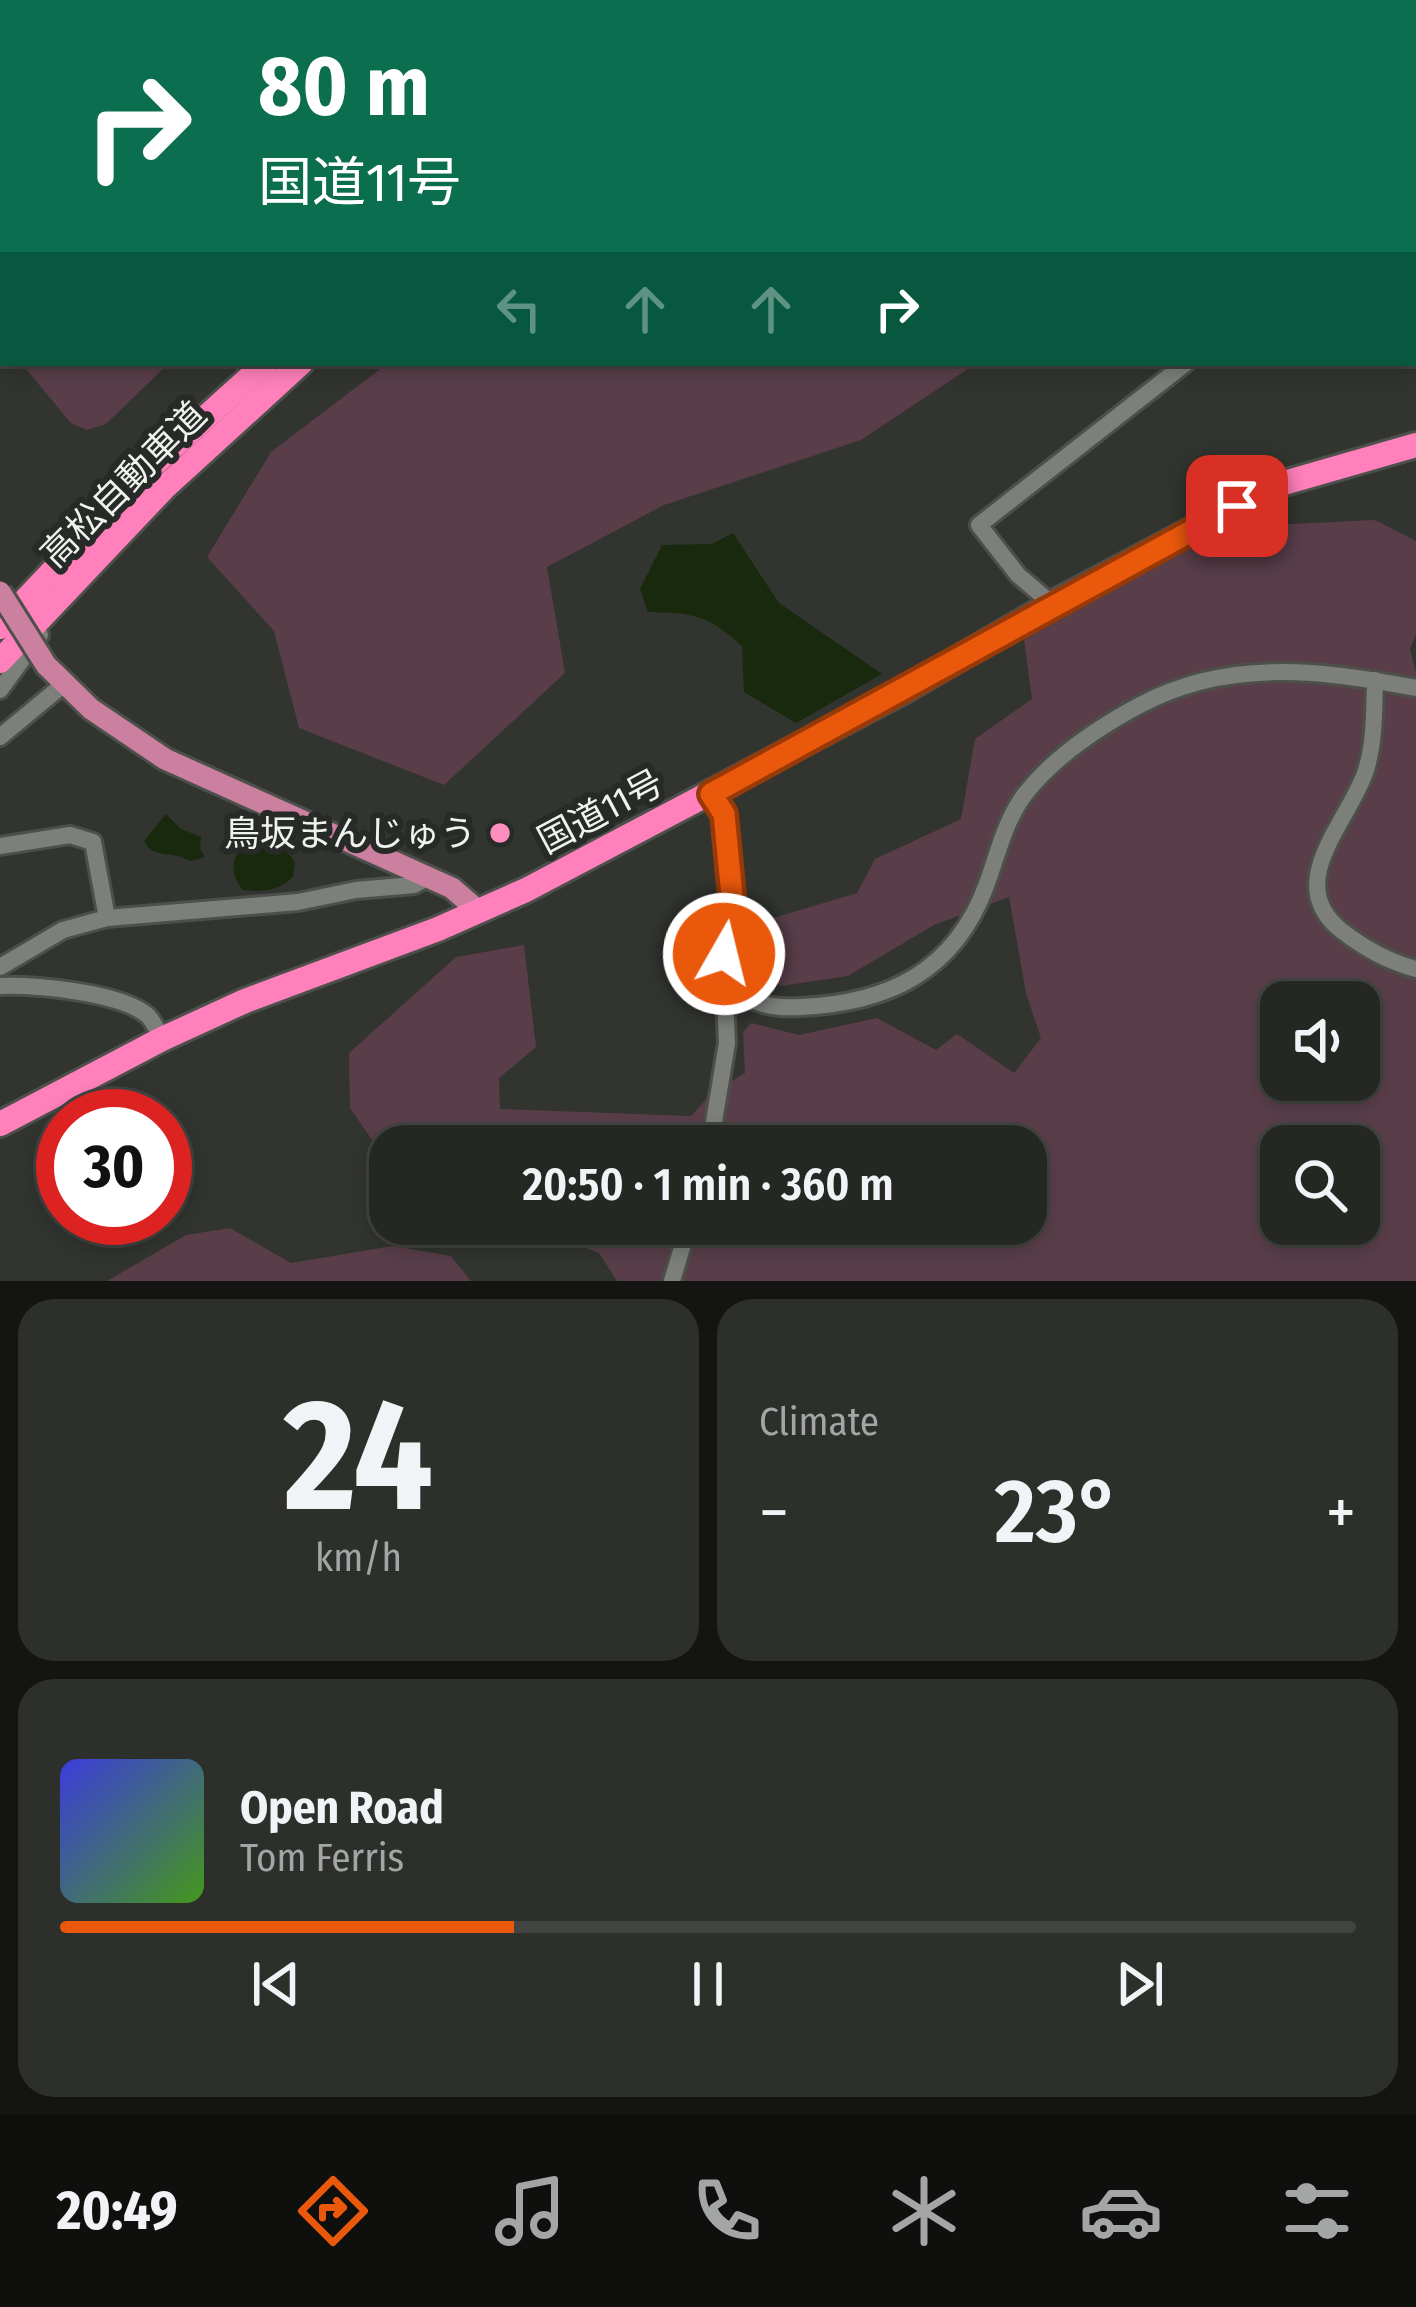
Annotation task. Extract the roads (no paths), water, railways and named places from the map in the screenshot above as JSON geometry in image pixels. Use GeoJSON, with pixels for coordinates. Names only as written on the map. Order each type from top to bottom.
{"type":"FeatureCollection","features":[{"type":"Feature","properties":{"kind":"highway","name":"高松自動車道"},"geometry":{"type":"LineString","coordinates":[[0,627],[153,465],[263,366]]}},
{"type":"Feature","properties":{"kind":"highway","name":"高松自動車道"},"geometry":{"type":"LineString","coordinates":[[0,662],[164,488],[298,366]]}},
{"type":"Feature","properties":{"kind":"highway","name":"国道11号"},"geometry":{"type":"LineString","coordinates":[[0,1124],[162,1039],[526,890],[1284,483],[1416,445]]}},
{"type":"Feature","properties":{"kind":"main road"},"geometry":{"type":"LineString","coordinates":[[0,592],[46,665],[91,710],[165,758],[452,888],[476,909]]}},
{"type":"Feature","properties":{"kind":"street"},"geometry":{"type":"LineString","coordinates":[[1052,604],[1018,575],[979,525],[1182,366]]}},
{"type":"Feature","properties":{"kind":"street"},"geometry":{"type":"LineString","coordinates":[[0,691],[81,575]]}},
{"type":"Feature","properties":{"kind":"street"},"geometry":{"type":"LineString","coordinates":[[727,970],[742,995],[776,1008],[839,1006],[887,994],[917,977],[945,954],[980,902],[1024,796],[1049,768],[1096,732],[1188,684],[1220,676],[1302,670],[1416,688]]}},
{"type":"Feature","properties":{"kind":"street"},"geometry":{"type":"LineString","coordinates":[[1375,680],[1368,763],[1332,832],[1315,894],[1320,907],[1347,935],[1416,969]]}},
{"type":"Feature","properties":{"kind":"street"},"geometry":{"type":"LineString","coordinates":[[0,736],[64,684]]}},
{"type":"Feature","properties":{"kind":"street"},"geometry":{"type":"LineString","coordinates":[[711,794],[724,814],[732,896],[724,954],[727,1043],[713,1125]]}},
{"type":"Feature","properties":{"kind":"street"},"geometry":{"type":"LineString","coordinates":[[0,845],[70,835],[93,842],[107,918]]}},
{"type":"Feature","properties":{"kind":"street"},"geometry":{"type":"LineString","coordinates":[[0,967],[63,930],[107,918],[283,904],[414,885],[427,878]]}},
{"type":"Feature","properties":{"kind":"street"},"geometry":{"type":"LineString","coordinates":[[0,986],[40,986],[123,1003],[149,1016],[162,1039]]}},
{"type":"Feature","properties":{"kind":"street"},"geometry":{"type":"LineString","coordinates":[[672,1281],[683,1245]]}},
{"type":"Feature","properties":{"kind":"place","name":"鳥坂まんじゅう"},"geometry":{"type":"Point","coordinates":[500,833]}}]}
